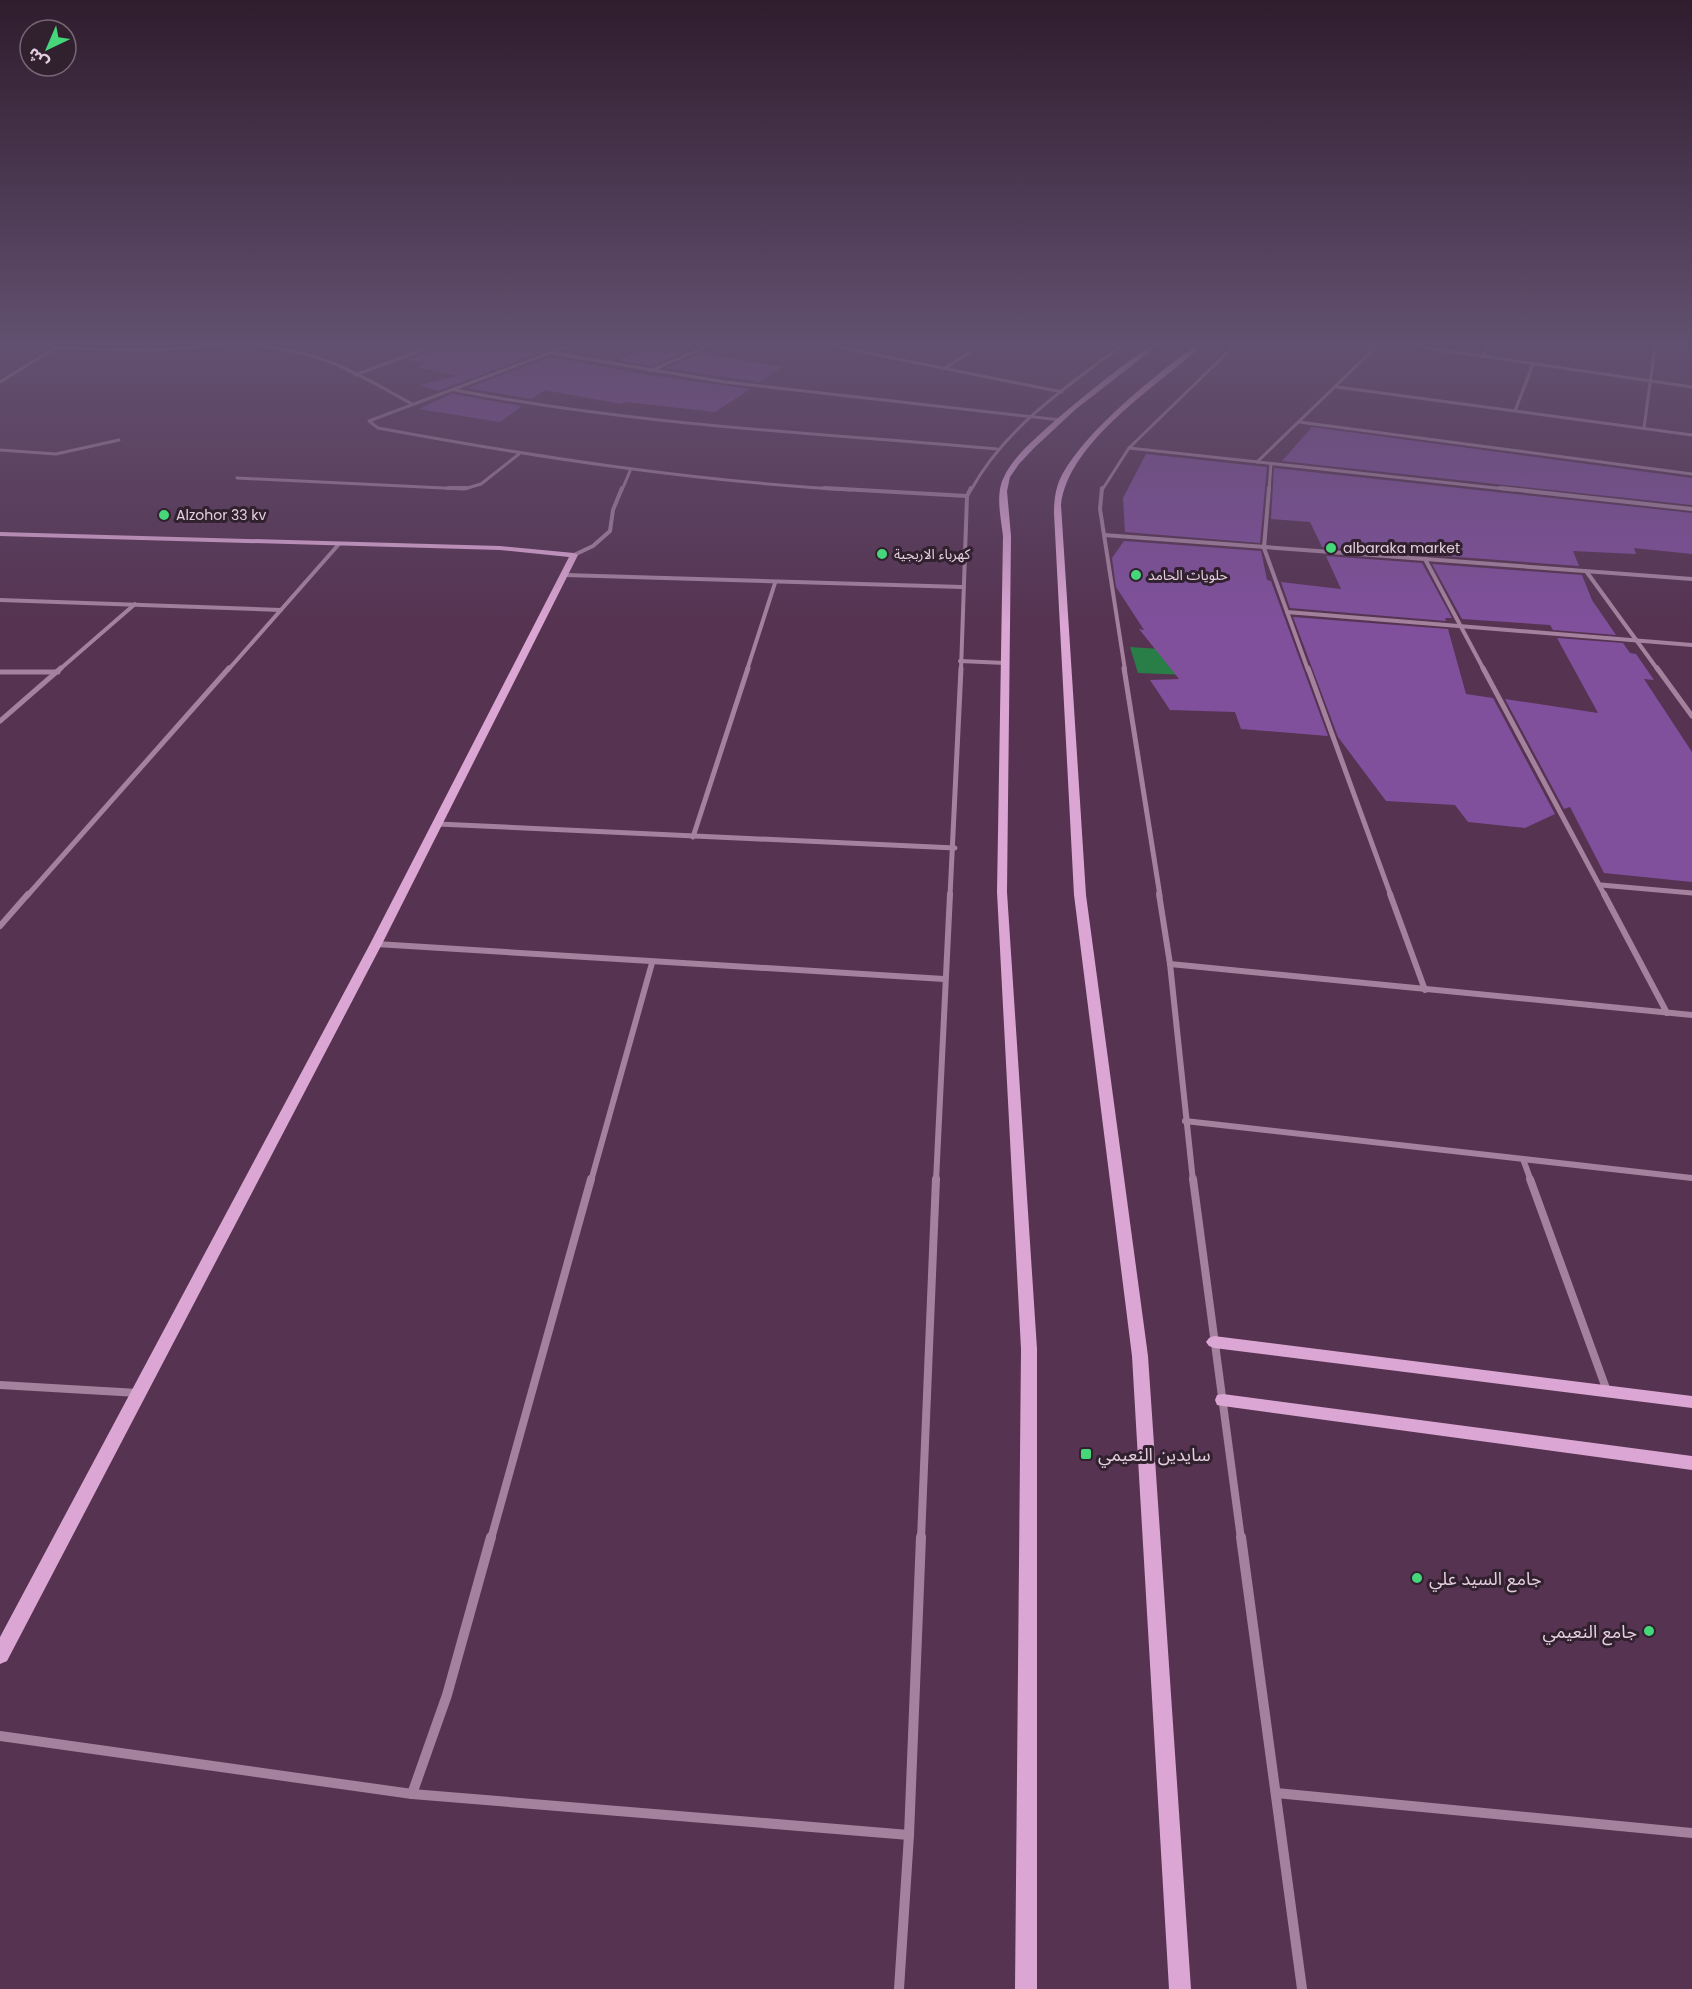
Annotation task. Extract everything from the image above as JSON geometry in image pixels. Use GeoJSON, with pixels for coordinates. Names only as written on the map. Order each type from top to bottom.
{"type":"FeatureCollection","features":[{"type":"Feature","properties":{"kind":"main road"},"geometry":{"type":"LineString","coordinates":[[1026,1989],[1029,1349],[1002,892],[1006,478],[1020,457],[1040,439]]}},
{"type":"Feature","properties":{"kind":"main road"},"geometry":{"type":"LineString","coordinates":[[1095,439],[1066,474],[1055,510],[1060,537],[1080,895],[1140,1356],[1180,1989]]}},
{"type":"Feature","properties":{"kind":"main road"},"geometry":{"type":"LineString","coordinates":[[0,534],[500,548],[574,555],[376,944],[0,1655]]}},
{"type":"Feature","properties":{"kind":"main road"},"geometry":{"type":"LineString","coordinates":[[1214,1342],[1692,1402]]}},
{"type":"Feature","properties":{"kind":"main road"},"geometry":{"type":"LineString","coordinates":[[1222,1400],[1692,1463]]}},
{"type":"Feature","properties":{"kind":"street"},"geometry":{"type":"LineString","coordinates":[[437,439],[630,471],[765,485],[967,496]]}},
{"type":"Feature","properties":{"kind":"street"},"geometry":{"type":"LineString","coordinates":[[880,439],[997,448]]}},
{"type":"Feature","properties":{"kind":"street"},"geometry":{"type":"LineString","coordinates":[[899,1989],[909,1835],[944,979],[954,848],[967,496],[978,474],[997,448],[1008,439]]}},
{"type":"Feature","properties":{"kind":"street"},"geometry":{"type":"LineString","coordinates":[[1138,439],[1129,448],[1102,488],[1100,509],[1170,964],[1185,1121],[1302,1989]]}},
{"type":"Feature","properties":{"kind":"street"},"geometry":{"type":"LineString","coordinates":[[1257,462],[1281,439]]}},
{"type":"Feature","properties":{"kind":"street"},"geometry":{"type":"LineString","coordinates":[[1426,439],[1692,474]]}},
{"type":"Feature","properties":{"kind":"street"},"geometry":{"type":"LineString","coordinates":[[0,450],[56,454],[119,440]]}},
{"type":"Feature","properties":{"kind":"street"},"geometry":{"type":"LineString","coordinates":[[1129,448],[1692,509]]}},
{"type":"Feature","properties":{"kind":"street"},"geometry":{"type":"LineString","coordinates":[[237,478],[464,489],[481,484],[519,454]]}},
{"type":"Feature","properties":{"kind":"street"},"geometry":{"type":"LineString","coordinates":[[1271,464],[1264,548],[1425,990]]}},
{"type":"Feature","properties":{"kind":"street"},"geometry":{"type":"LineString","coordinates":[[574,555],[593,546],[610,531],[613,510],[630,471]]}},
{"type":"Feature","properties":{"kind":"street"},"geometry":{"type":"LineString","coordinates":[[1104,535],[1692,579]]}},
{"type":"Feature","properties":{"kind":"street"},"geometry":{"type":"LineString","coordinates":[[0,926],[339,544]]}},
{"type":"Feature","properties":{"kind":"street"},"geometry":{"type":"LineString","coordinates":[[1425,559],[1667,1012]]}},
{"type":"Feature","properties":{"kind":"street"},"geometry":{"type":"LineString","coordinates":[[1586,571],[1692,716]]}},
{"type":"Feature","properties":{"kind":"street"},"geometry":{"type":"LineString","coordinates":[[565,575],[962,587]]}},
{"type":"Feature","properties":{"kind":"street"},"geometry":{"type":"LineString","coordinates":[[693,837],[775,583]]}},
{"type":"Feature","properties":{"kind":"street"},"geometry":{"type":"LineString","coordinates":[[0,600],[281,610]]}},
{"type":"Feature","properties":{"kind":"street"},"geometry":{"type":"LineString","coordinates":[[0,721],[136,604]]}},
{"type":"Feature","properties":{"kind":"street"},"geometry":{"type":"LineString","coordinates":[[1287,612],[1692,645]]}},
{"type":"Feature","properties":{"kind":"street"},"geometry":{"type":"LineString","coordinates":[[960,662],[1005,663]]}},
{"type":"Feature","properties":{"kind":"street"},"geometry":{"type":"LineString","coordinates":[[0,672],[58,672]]}},
{"type":"Feature","properties":{"kind":"street"},"geometry":{"type":"LineString","coordinates":[[438,824],[954,848]]}},
{"type":"Feature","properties":{"kind":"street"},"geometry":{"type":"LineString","coordinates":[[1601,885],[1692,893]]}},
{"type":"Feature","properties":{"kind":"street"},"geometry":{"type":"LineString","coordinates":[[376,944],[651,963],[944,979]]}},
{"type":"Feature","properties":{"kind":"street"},"geometry":{"type":"LineString","coordinates":[[412,1794],[447,1695],[651,963]]}},
{"type":"Feature","properties":{"kind":"street"},"geometry":{"type":"LineString","coordinates":[[1170,964],[1692,1015]]}},
{"type":"Feature","properties":{"kind":"street"},"geometry":{"type":"LineString","coordinates":[[1185,1121],[1692,1178]]}},
{"type":"Feature","properties":{"kind":"street"},"geometry":{"type":"LineString","coordinates":[[1523,1159],[1607,1391]]}},
{"type":"Feature","properties":{"kind":"street"},"geometry":{"type":"LineString","coordinates":[[0,1385],[138,1393]]}},
{"type":"Feature","properties":{"kind":"street"},"geometry":{"type":"LineString","coordinates":[[0,1736],[412,1794],[909,1835]]}},
{"type":"Feature","properties":{"kind":"street"},"geometry":{"type":"LineString","coordinates":[[1276,1793],[1692,1833]]}},
{"type":"Feature","properties":{"kind":"green space"},"geometry":{"type":"Polygon","coordinates":[[[1130,647],[1206,652],[1217,676],[1138,673],[1130,647]]]}},
{"type":"Feature","properties":{"kind":"building"},"geometry":{"type":"Polygon","coordinates":[[[1302,439],[1400,439],[1692,478],[1692,505],[1282,461],[1302,439]]]}},
{"type":"Feature","properties":{"kind":"building"},"geometry":{"type":"Polygon","coordinates":[[[1146,454],[1267,467],[1260,543],[1125,532],[1123,498],[1146,454]]]}},
{"type":"Feature","properties":{"kind":"building"},"geometry":{"type":"Polygon","coordinates":[[[1274,468],[1692,513],[1692,554],[1634,548],[1636,554],[1573,551],[1579,566],[1322,547],[1310,522],[1271,519],[1274,468]]]}},
{"type":"Feature","properties":{"kind":"building"},"geometry":{"type":"Polygon","coordinates":[[[1124,541],[1261,551],[1267,580],[1271,581],[1328,736],[1241,729],[1235,712],[1170,710],[1150,680],[1179,679],[1139,629],[1144,630],[1116,587],[1112,558],[1124,541]]]}},
{"type":"Feature","properties":{"kind":"building"},"geometry":{"type":"Polygon","coordinates":[[[1326,556],[1422,563],[1452,618],[1445,618],[1446,621],[1290,608],[1281,582],[1341,589],[1326,556]]]}},
{"type":"Feature","properties":{"kind":"building"},"geometry":{"type":"Polygon","coordinates":[[[1432,564],[1582,575],[1592,600],[1616,635],[1553,630],[1550,625],[1462,619],[1432,564]]]}},
{"type":"Feature","properties":{"kind":"building"},"geometry":{"type":"Polygon","coordinates":[[[1293,617],[1448,629],[1466,694],[1493,698],[1555,814],[1525,828],[1468,822],[1455,805],[1386,801],[1338,737],[1293,617]]]}},
{"type":"Feature","properties":{"kind":"building"},"geometry":{"type":"Polygon","coordinates":[[[1557,638],[1623,643],[1630,653],[1636,654],[1654,680],[1644,679],[1692,752],[1692,882],[1604,873],[1570,807],[1564,809],[1505,699],[1598,713],[1557,638]]]}},
{"type":"Feature","properties":{"kind":"place","name":"Alzohor 33 kv"},"geometry":{"type":"Point","coordinates":[164,515]}},
{"type":"Feature","properties":{"kind":"place","name":"albaraka market"},"geometry":{"type":"Point","coordinates":[1331,548]}},
{"type":"Feature","properties":{"kind":"place","name":"كهرباء الاربجية"},"geometry":{"type":"Point","coordinates":[882,554]}},
{"type":"Feature","properties":{"kind":"place","name":"حلويات الحامد"},"geometry":{"type":"Point","coordinates":[1136,575]}},
{"type":"Feature","properties":{"kind":"place","name":"سايدين النعيمي"},"geometry":{"type":"Point","coordinates":[1086,1454]}},
{"type":"Feature","properties":{"kind":"place","name":"جامع السيد علي"},"geometry":{"type":"Point","coordinates":[1417,1578]}},
{"type":"Feature","properties":{"kind":"place","name":"جامع النعيمي"},"geometry":{"type":"Point","coordinates":[1649,1631]}}]}
